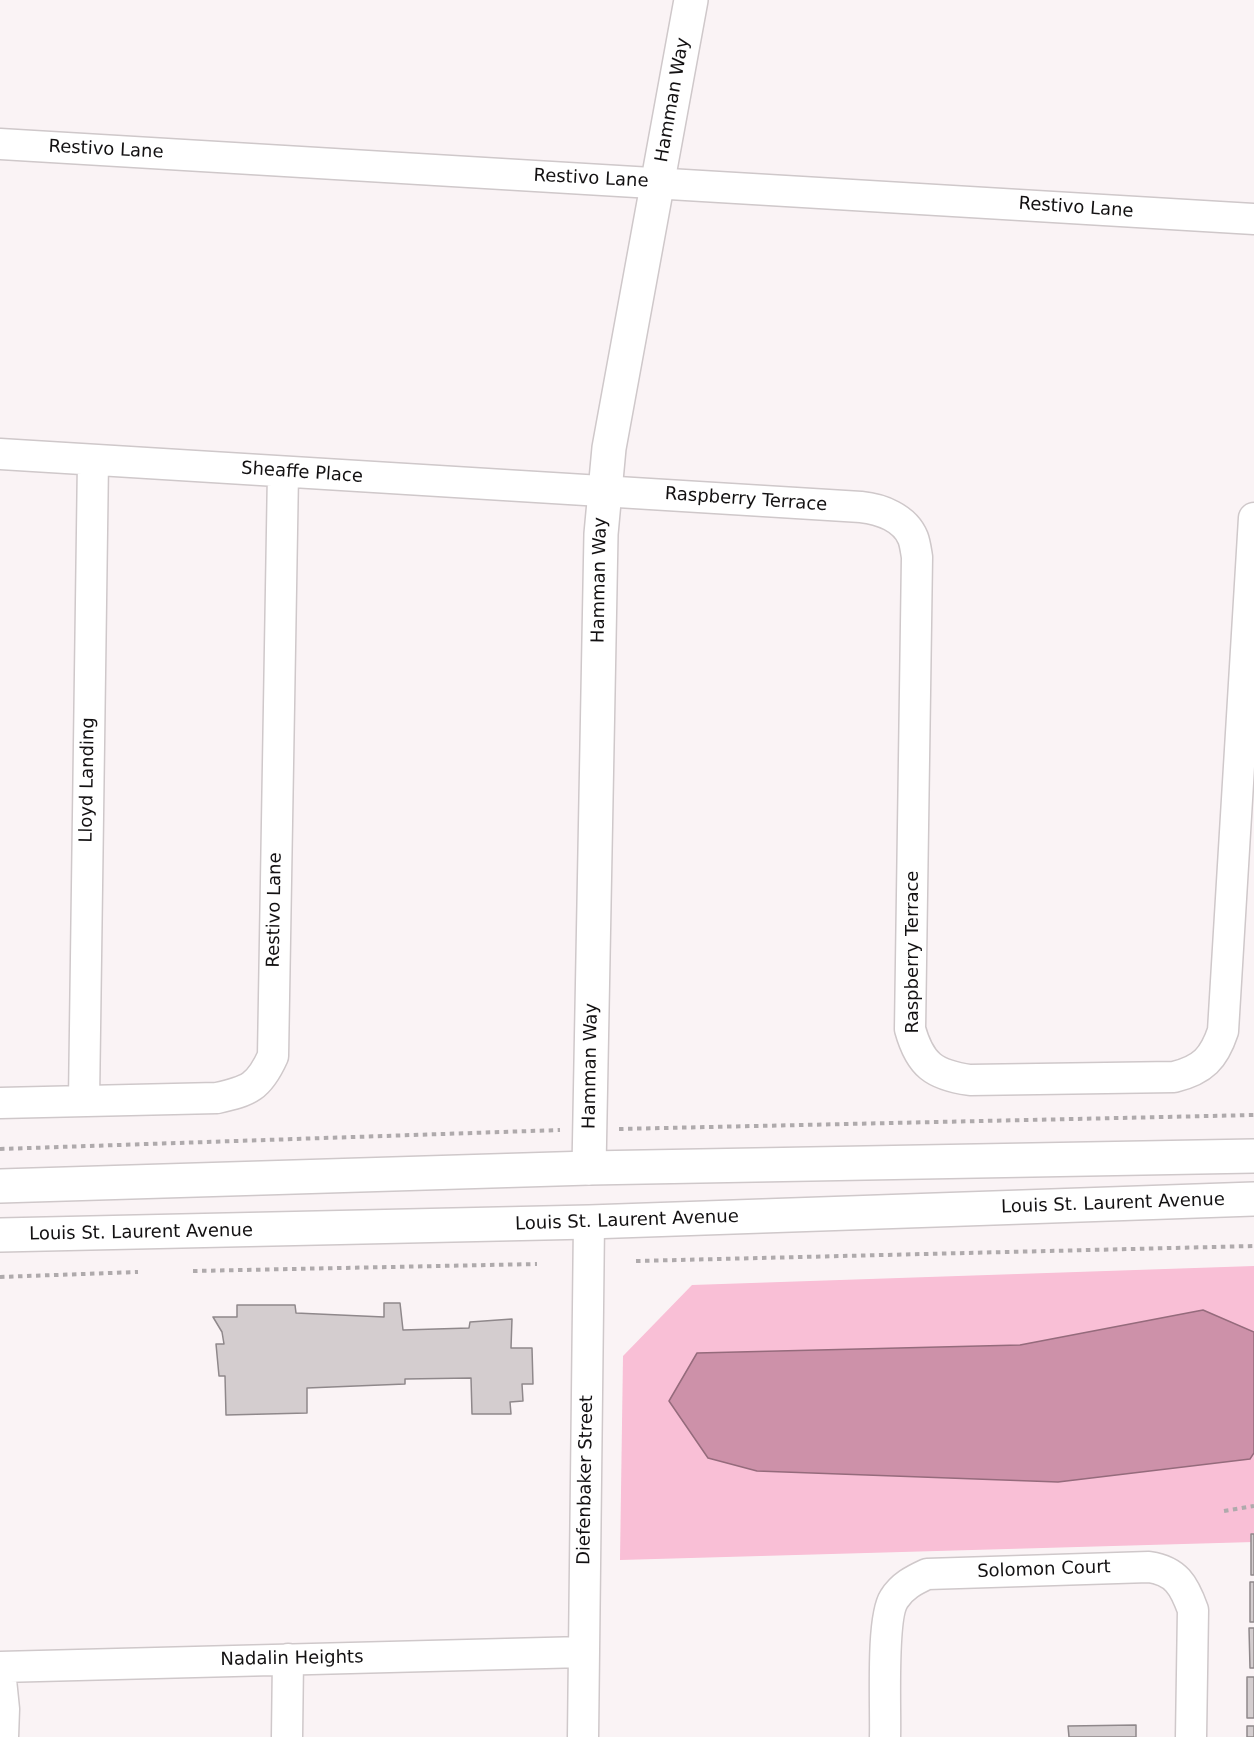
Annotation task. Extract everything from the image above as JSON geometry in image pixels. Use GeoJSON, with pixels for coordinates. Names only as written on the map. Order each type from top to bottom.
{"type":"FeatureCollection","features":[{"type":"Feature","properties":{"kind":"main road","name":"Hamman Way"},"geometry":{"type":"LineString","coordinates":[[589,1168],[600,546],[603,492],[609,448],[691,0]]}},
{"type":"Feature","properties":{"kind":"main road"},"geometry":{"type":"LineString","coordinates":[[0,1186],[589,1168],[1254,1156]]}},
{"type":"Feature","properties":{"kind":"main road","name":"Louis St. Laurent Avenue"},"geometry":{"type":"LineString","coordinates":[[0,1235],[589,1222],[1254,1199]]}},
{"type":"Feature","properties":{"kind":"street","name":"Restivo Lane"},"geometry":{"type":"LineString","coordinates":[[0,144],[1254,219]]}},
{"type":"Feature","properties":{"kind":"street","name":"Sheaffe Place"},"geometry":{"type":"LineString","coordinates":[[0,454],[603,492]]}},
{"type":"Feature","properties":{"kind":"street","name":"Lloyd Landing"},"geometry":{"type":"LineString","coordinates":[[84,1100],[93,460]]}},
{"type":"Feature","properties":{"kind":"street","name":"Restivo Lane"},"geometry":{"type":"LineString","coordinates":[[0,1103],[217,1098],[252,1087],[264,1075],[273,1056],[283,472]]}},
{"type":"Feature","properties":{"kind":"street","name":"Raspberry Terrace"},"geometry":{"type":"LineString","coordinates":[[603,492],[877,508],[903,524],[913,537],[917,557],[910,1029],[916,1049],[929,1065],[948,1077],[970,1080],[1174,1077],[1190,1073],[1203,1065],[1216,1050],[1223,1031],[1254,518]]}},
{"type":"Feature","properties":{"kind":"street","name":"Diefenbaker Street"},"geometry":{"type":"LineString","coordinates":[[583,1737],[589,1222]]}},
{"type":"Feature","properties":{"kind":"street","name":"Solomon Court"},"geometry":{"type":"LineString","coordinates":[[885,1737],[887,1619],[893,1600],[907,1584],[927,1574],[1149,1567],[1163,1569],[1174,1576],[1186,1590],[1193,1610],[1191,1737]]}},
{"type":"Feature","properties":{"kind":"street","name":"Nadalin Heights"},"geometry":{"type":"LineString","coordinates":[[0,1668],[584,1652]]}},
{"type":"Feature","properties":{"kind":"street"},"geometry":{"type":"LineString","coordinates":[[287,1737],[288,1659]]}},
{"type":"Feature","properties":{"kind":"street"},"geometry":{"type":"LineString","coordinates":[[0,1668],[4,1709],[3,1737]]}},
{"type":"Feature","properties":{"kind":"path"},"geometry":{"type":"LineString","coordinates":[[642,1129],[1254,1115]]}},
{"type":"Feature","properties":{"kind":"path"},"geometry":{"type":"LineString","coordinates":[[0,1149],[547,1130]]}},
{"type":"Feature","properties":{"kind":"path"},"geometry":{"type":"LineString","coordinates":[[636,1261],[1254,1246]]}},
{"type":"Feature","properties":{"kind":"path"},"geometry":{"type":"LineString","coordinates":[[193,1271],[537,1264]]}},
{"type":"Feature","properties":{"kind":"path"},"geometry":{"type":"LineString","coordinates":[[0,1277],[138,1272]]}},
{"type":"Feature","properties":{"kind":"path"},"geometry":{"type":"LineString","coordinates":[[1224,1511],[1254,1506]]}},
{"type":"Feature","properties":{"kind":"shaded area"},"geometry":{"type":"Polygon","coordinates":[[[1254,1266],[1254,1542],[620,1560],[623,1356],[692,1285],[1254,1266]]]}},
{"type":"Feature","properties":{"kind":"shaded area"},"geometry":{"type":"Polygon","coordinates":[[[1203,1310],[1254,1332],[1254,1453],[1250,1459],[1058,1482],[757,1471],[708,1458],[669,1401],[697,1353],[1020,1345],[1203,1310]]]}},
{"type":"Feature","properties":{"kind":"building"},"geometry":{"type":"Polygon","coordinates":[[[384,1303],[400,1303],[403,1330],[469,1328],[470,1322],[512,1319],[511,1348],[532,1348],[533,1384],[522,1384],[523,1401],[510,1402],[511,1414],[472,1414],[471,1378],[405,1379],[405,1384],[307,1388],[307,1413],[226,1415],[225,1376],[219,1376],[216,1344],[224,1344],[222,1332],[213,1317],[237,1317],[237,1305],[295,1305],[296,1313],[384,1317],[384,1303]]]}},
{"type":"Feature","properties":{"kind":"building"},"geometry":{"type":"Polygon","coordinates":[[[1251,1534],[1254,1534],[1254,1575],[1251,1575],[1251,1534]]]}},
{"type":"Feature","properties":{"kind":"building"},"geometry":{"type":"Polygon","coordinates":[[[1250,1582],[1254,1582],[1254,1622],[1250,1622],[1250,1582]]]}},
{"type":"Feature","properties":{"kind":"building"},"geometry":{"type":"Polygon","coordinates":[[[1249,1628],[1254,1628],[1254,1668],[1250,1668],[1249,1628]]]}},
{"type":"Feature","properties":{"kind":"building"},"geometry":{"type":"Polygon","coordinates":[[[1247,1677],[1254,1677],[1254,1718],[1247,1718],[1247,1677]]]}},
{"type":"Feature","properties":{"kind":"building"},"geometry":{"type":"Polygon","coordinates":[[[1136,1725],[1136,1737],[1069,1737],[1068,1726],[1136,1725]]]}},
{"type":"Feature","properties":{"kind":"building"},"geometry":{"type":"Polygon","coordinates":[[[1247,1726],[1254,1726],[1254,1737],[1247,1737],[1247,1726]]]}}]}
